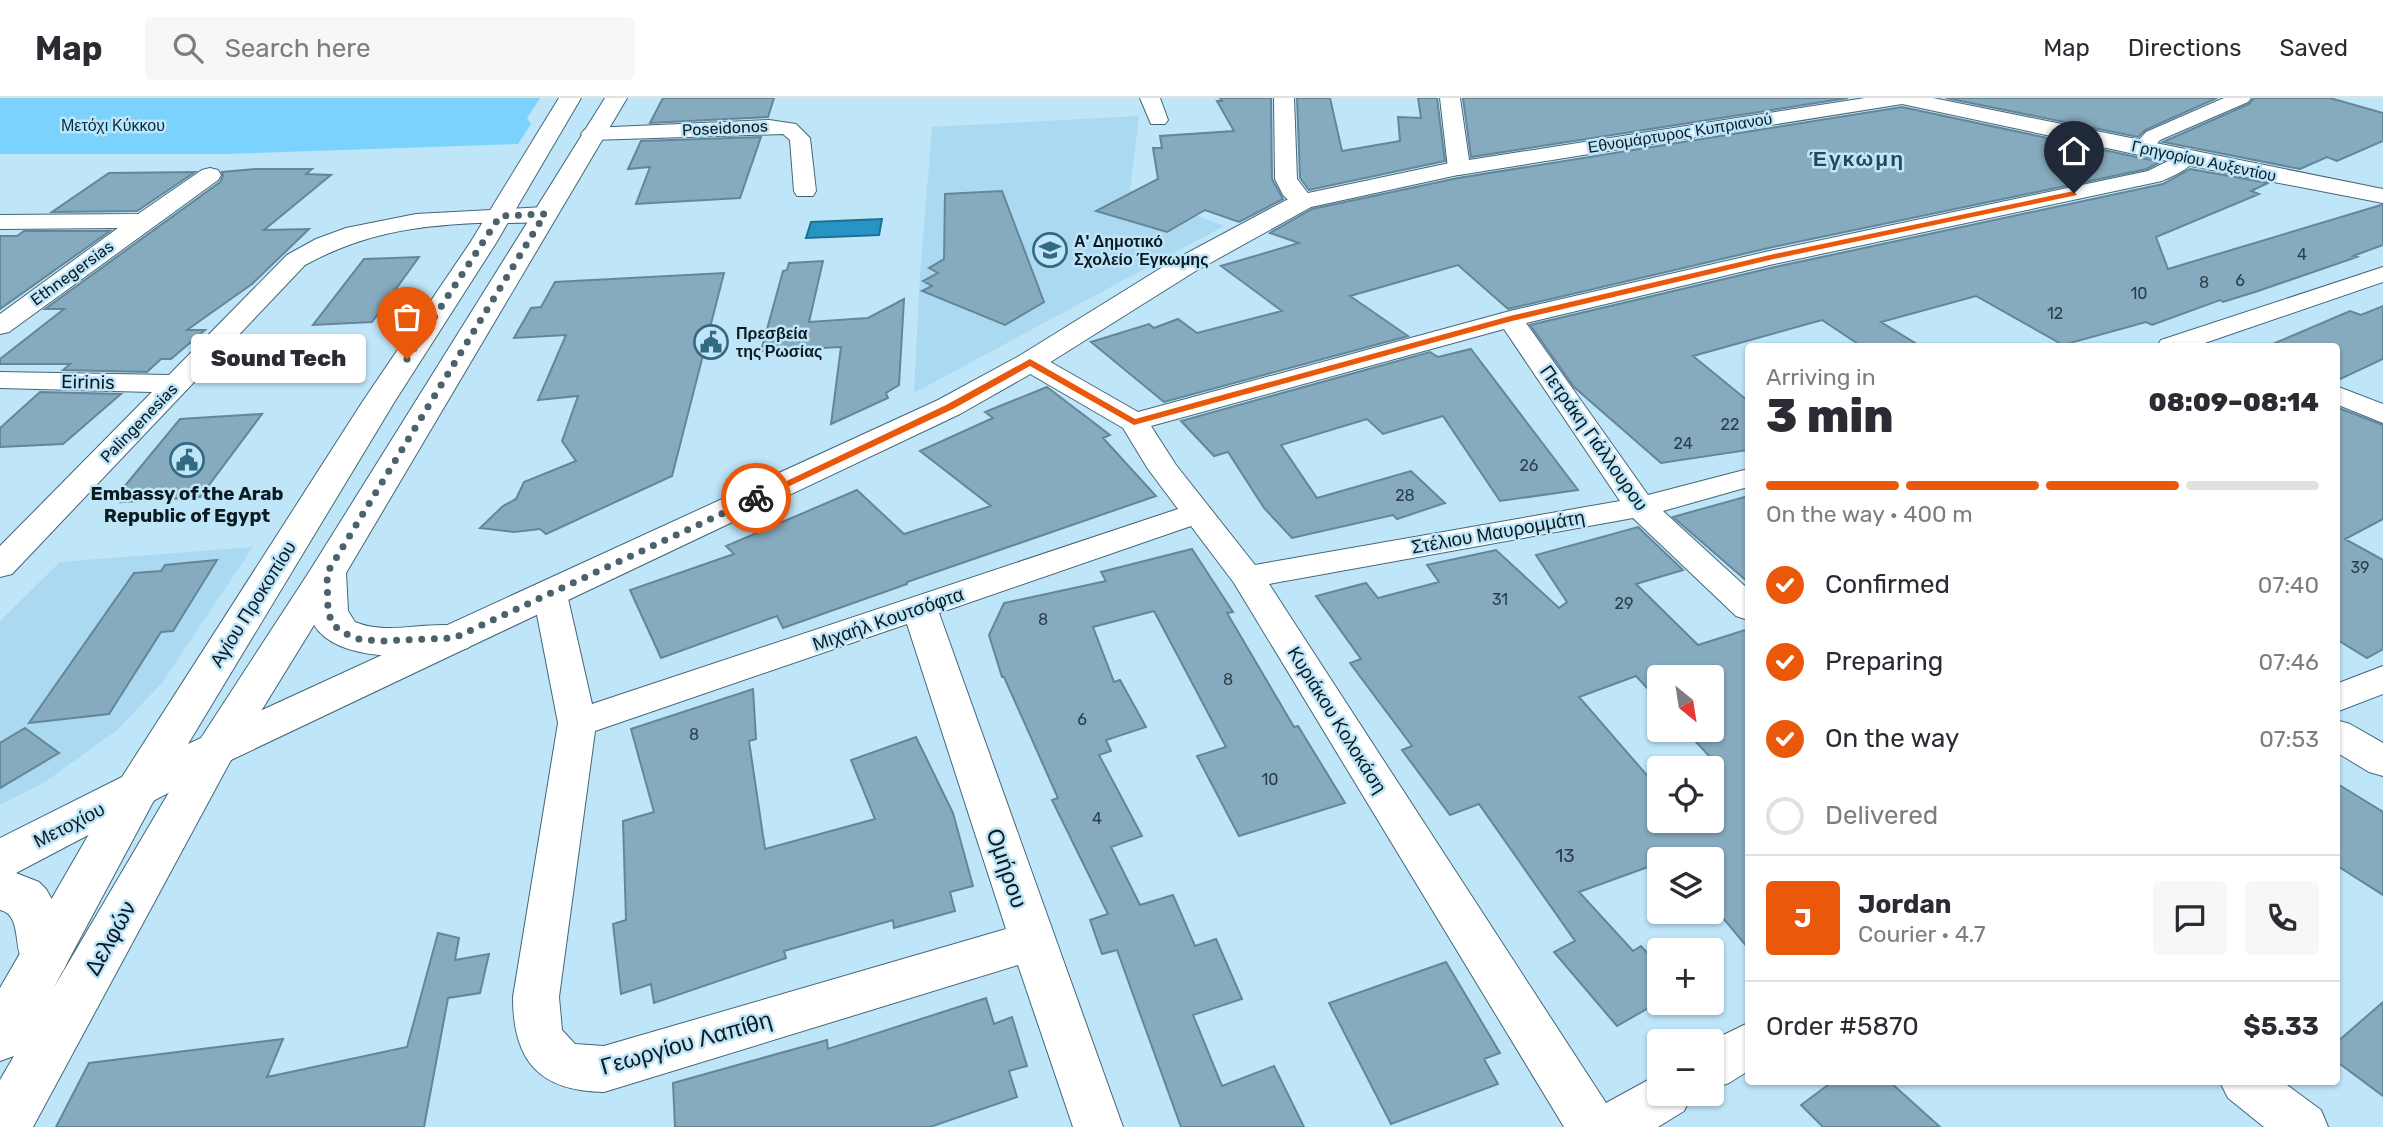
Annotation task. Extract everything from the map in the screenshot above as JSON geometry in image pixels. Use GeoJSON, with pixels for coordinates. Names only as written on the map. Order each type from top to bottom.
{"type":"FeatureCollection","features":[{"type":"Feature","properties":{"kind":"main road","name":"Αγίου Προκοπίου"},"geometry":{"type":"LineString","coordinates":[[138,789],[379,401],[500,216],[570,98]]}},
{"type":"Feature","properties":{"kind":"main road"},"geometry":{"type":"LineString","coordinates":[[216,749],[327,573],[616,98]]}},
{"type":"Feature","properties":{"kind":"main road","name":"Γρηγορίου Αυξεντίου"},"geometry":{"type":"LineString","coordinates":[[1902,98],[2383,196]]}},
{"type":"Feature","properties":{"kind":"main road","name":"Μετοχίου"},"geometry":{"type":"LineString","coordinates":[[0,860],[216,749],[926,418],[1030,362],[1184,266],[1303,201],[1459,169]]}},
{"type":"Feature","properties":{"kind":"main road"},"geometry":{"type":"LineString","coordinates":[[327,573],[328,612],[333,625],[344,633],[359,639],[381,641],[454,638]]}},
{"type":"Feature","properties":{"kind":"main road","name":"Δελφών"},"geometry":{"type":"LineString","coordinates":[[3,1127],[216,749]]}},
{"type":"Feature","properties":{"kind":"main road"},"geometry":{"type":"LineString","coordinates":[[0,1037],[138,789]]}},
{"type":"Feature","properties":{"kind":"main road"},"geometry":{"type":"LineString","coordinates":[[0,890],[17,892],[27,899],[37,918],[46,956]]}},
{"type":"Feature","properties":{"kind":"street"},"geometry":{"type":"LineString","coordinates":[[1150,98],[1158,120]]}},
{"type":"Feature","properties":{"kind":"street"},"geometry":{"type":"LineString","coordinates":[[1284,98],[1286,179],[1291,190],[1303,201]]}},
{"type":"Feature","properties":{"kind":"street"},"geometry":{"type":"LineString","coordinates":[[1450,98],[1459,169]]}},
{"type":"Feature","properties":{"kind":"street","name":"Εθνομάρτυρος Κυπριανού"},"geometry":{"type":"LineString","coordinates":[[1459,169],[1902,98]]}},
{"type":"Feature","properties":{"kind":"street"},"geometry":{"type":"LineString","coordinates":[[2142,149],[2153,136],[2241,98]]}},
{"type":"Feature","properties":{"kind":"street","name":"Poseidonos"},"geometry":{"type":"LineString","coordinates":[[592,134],[769,126],[789,128],[800,138],[805,191]]}},
{"type":"Feature","properties":{"kind":"street"},"geometry":{"type":"LineString","coordinates":[[1134,422],[1510,319],[1774,257],[2154,176],[2177,166],[2186,158]]}},
{"type":"Feature","properties":{"kind":"street","name":"Ethnegersias"},"geometry":{"type":"LineString","coordinates":[[0,326],[210,175]]}},
{"type":"Feature","properties":{"kind":"street","name":"Palingenesias"},"geometry":{"type":"LineString","coordinates":[[0,566],[296,260],[317,247],[377,225],[421,219],[545,214]]}},
{"type":"Feature","properties":{"kind":"street"},"geometry":{"type":"LineString","coordinates":[[0,222],[143,221]]}},
{"type":"Feature","properties":{"kind":"street"},"geometry":{"type":"LineString","coordinates":[[2214,341],[2375,282]]}},
{"type":"Feature","properties":{"kind":"street","name":"Πετράκη Γιάλλουρου"},"geometry":{"type":"LineString","coordinates":[[1510,319],[1640,507],[1745,605]]}},
{"type":"Feature","properties":{"kind":"street","name":"Κυριάκου Κολοκάση"},"geometry":{"type":"LineString","coordinates":[[1030,362],[1134,422],[1163,469],[1247,577],[1631,1118]]}},
{"type":"Feature","properties":{"kind":"street","name":"Eirinis"},"geometry":{"type":"LineString","coordinates":[[0,380],[176,384]]}},
{"type":"Feature","properties":{"kind":"street"},"geometry":{"type":"LineString","coordinates":[[2340,396],[2383,414]]}},
{"type":"Feature","properties":{"kind":"street","name":"Στέλιου Μαυρομμάτη"},"geometry":{"type":"LineString","coordinates":[[1247,577],[1640,507],[1745,479]]}},
{"type":"Feature","properties":{"kind":"street","name":"Μιχαήλ Κουτσόφτα"},"geometry":{"type":"LineString","coordinates":[[577,723],[1198,513]]}},
{"type":"Feature","properties":{"kind":"street"},"geometry":{"type":"LineString","coordinates":[[0,528],[37,529]]}},
{"type":"Feature","properties":{"kind":"street","name":"Γεωργίου Λαπίθη"},"geometry":{"type":"LineString","coordinates":[[550,594],[577,723],[536,997],[536,1024],[540,1038],[551,1056],[580,1070],[604,1069],[1032,941]]}},
{"type":"Feature","properties":{"kind":"street","name":"Ομήρου"},"geometry":{"type":"LineString","coordinates":[[920,609],[1098,1127]]}},
{"type":"Feature","properties":{"kind":"street"},"geometry":{"type":"LineString","coordinates":[[2340,697],[2383,679]]}},
{"type":"Feature","properties":{"kind":"street"},"geometry":{"type":"LineString","coordinates":[[2340,736],[2383,761]]}},
{"type":"Feature","properties":{"kind":"street"},"geometry":{"type":"LineString","coordinates":[[1724,1060],[1745,1047]]}},
{"type":"Feature","properties":{"kind":"street"},"geometry":{"type":"LineString","coordinates":[[2249,1085],[2303,1127]]}},
{"type":"Feature","properties":{"kind":"shaded area","name":"Α' Δημοτικό Σχολείο Έγκωμης"},"geometry":{"type":"Polygon","coordinates":[[[1139,116],[1130,190],[1224,226],[914,393],[932,127],[1139,116]]]}},
{"type":"Feature","properties":{"kind":"shaded area"},"geometry":{"type":"Polygon","coordinates":[[[882,219],[879,235],[806,238],[811,222],[882,219]]]}},
{"type":"Feature","properties":{"kind":"shaded area"},"geometry":{"type":"Polygon","coordinates":[[[253,547],[162,683],[117,730],[45,782],[0,805],[0,621],[60,562],[253,547]]]}},
{"type":"Feature","properties":{"kind":"green space","name":"Μετόχι Κύκκου"},"geometry":{"type":"Polygon","coordinates":[[[0,98],[540,98],[527,118],[531,124],[518,144],[223,154],[0,154],[0,98]]]}},
{"type":"Feature","properties":{"kind":"building"},"geometry":{"type":"Polygon","coordinates":[[[663,98],[774,98],[768,117],[650,123],[663,98]]]}},
{"type":"Feature","properties":{"kind":"building"},"geometry":{"type":"Polygon","coordinates":[[[1220,98],[1271,98],[1272,179],[1283,199],[1239,222],[1205,210],[1167,232],[1096,211],[1158,179],[1153,148],[1162,148],[1160,136],[1234,131],[1217,101],[1222,101],[1220,98]]]}},
{"type":"Feature","properties":{"kind":"building"},"geometry":{"type":"Polygon","coordinates":[[[1297,98],[1330,98],[1342,151],[1400,141],[1398,117],[1421,118],[1418,98],[1437,98],[1445,161],[1309,190],[1300,178],[1297,98]]]}},
{"type":"Feature","properties":{"kind":"building"},"geometry":{"type":"Polygon","coordinates":[[[1463,98],[1848,98],[1471,157],[1463,98]]]}},
{"type":"Feature","properties":{"kind":"building"},"geometry":{"type":"Polygon","coordinates":[[[1946,98],[2217,98],[2145,130],[2138,137],[1946,98]]]}},
{"type":"Feature","properties":{"kind":"building"},"geometry":{"type":"Polygon","coordinates":[[[2254,98],[2330,98],[2383,113],[2383,141],[2337,161],[2327,157],[2300,169],[2163,142],[2249,104],[2254,98]]]}},
{"type":"Feature","properties":{"kind":"building"},"geometry":{"type":"Polygon","coordinates":[[[1902,107],[2160,162],[2147,169],[1773,247],[1508,309],[1458,265],[1350,296],[1408,336],[1164,402],[1091,342],[1149,324],[1154,328],[1178,319],[1197,333],[1282,311],[1221,266],[1299,243],[1270,233],[1312,209],[1458,178],[1902,107]]]}},
{"type":"Feature","properties":{"kind":"building"},"geometry":{"type":"Polygon","coordinates":[[[761,137],[740,198],[636,204],[650,167],[628,169],[641,141],[761,137]]]}},
{"type":"Feature","properties":{"kind":"building"},"geometry":{"type":"Polygon","coordinates":[[[312,169],[306,174],[331,175],[264,230],[309,229],[252,284],[187,330],[205,330],[171,359],[161,359],[147,372],[63,370],[70,364],[0,364],[0,359],[64,309],[45,309],[220,182],[222,172],[312,169]]]}},
{"type":"Feature","properties":{"kind":"building"},"geometry":{"type":"Polygon","coordinates":[[[2190,169],[2268,183],[2251,191],[2259,194],[2156,237],[2168,269],[2381,205],[2383,245],[2353,256],[2357,257],[2255,292],[2223,302],[2220,300],[2152,325],[2146,322],[2070,343],[2059,343],[1976,296],[1881,322],[1915,343],[1856,343],[1822,320],[1693,356],[1745,399],[1745,450],[1661,463],[1574,387],[1530,325],[1775,267],[2163,184],[2190,169]]]}},
{"type":"Feature","properties":{"kind":"building"},"geometry":{"type":"Polygon","coordinates":[[[195,172],[137,211],[52,212],[109,173],[195,172]]]}},
{"type":"Feature","properties":{"kind":"building"},"geometry":{"type":"Polygon","coordinates":[[[1002,191],[1044,302],[1005,325],[922,291],[932,286],[923,281],[938,273],[929,268],[944,259],[945,194],[1002,191]]]}},
{"type":"Feature","properties":{"kind":"building"},"geometry":{"type":"Polygon","coordinates":[[[24,231],[110,231],[0,309],[0,236],[17,236],[24,231]]]}},
{"type":"Feature","properties":{"kind":"building"},"geometry":{"type":"Polygon","coordinates":[[[419,257],[372,322],[313,325],[364,259],[419,257]]]}},
{"type":"Feature","properties":{"kind":"building"},"geometry":{"type":"Polygon","coordinates":[[[823,261],[809,322],[868,318],[904,299],[899,385],[886,393],[888,398],[831,424],[841,347],[761,351],[783,271],[787,270],[789,263],[823,261]]]}},
{"type":"Feature","properties":{"kind":"building"},"geometry":{"type":"Polygon","coordinates":[[[724,273],[672,476],[546,534],[540,529],[514,532],[480,528],[503,506],[516,499],[524,482],[576,461],[562,441],[578,396],[538,400],[566,335],[514,338],[531,308],[541,307],[555,282],[724,273]]]}},
{"type":"Feature","properties":{"kind":"building"},"geometry":{"type":"Polygon","coordinates":[[[2383,306],[2383,359],[2340,379],[2340,343],[2275,343],[2350,311],[2361,315],[2383,306]]]}},
{"type":"Feature","properties":{"kind":"building"},"geometry":{"type":"Polygon","coordinates":[[[1471,349],[1578,490],[1500,501],[1443,416],[1383,434],[1367,419],[1281,445],[1317,498],[1411,471],[1445,503],[1397,519],[1393,515],[1292,538],[1264,508],[1228,452],[1214,456],[1181,421],[1430,352],[1438,357],[1471,349]]]}},
{"type":"Feature","properties":{"kind":"building"},"geometry":{"type":"Polygon","coordinates":[[[1047,387],[1110,435],[1103,438],[1156,496],[783,628],[777,616],[661,658],[630,590],[734,554],[726,546],[857,490],[904,534],[991,506],[920,451],[993,418],[985,412],[1047,387]]]}},
{"type":"Feature","properties":{"kind":"building"},"geometry":{"type":"Polygon","coordinates":[[[40,392],[121,394],[63,444],[0,447],[0,428],[40,392]]]}},
{"type":"Feature","properties":{"kind":"building"},"geometry":{"type":"Polygon","coordinates":[[[2340,409],[2383,425],[2383,519],[2345,539],[2383,560],[2383,649],[2367,658],[2340,641],[2340,409]]]}},
{"type":"Feature","properties":{"kind":"building","name":"Embassy of the Arab Republic of Egypt"},"geometry":{"type":"Polygon","coordinates":[[[262,414],[200,497],[121,502],[128,492],[119,493],[180,419],[262,414]]]}},
{"type":"Feature","properties":{"kind":"building"},"geometry":{"type":"Polygon","coordinates":[[[1745,497],[1745,579],[1673,517],[1745,497]]]}},
{"type":"Feature","properties":{"kind":"building"},"geometry":{"type":"Polygon","coordinates":[[[1638,527],[1683,570],[1636,584],[1698,645],[1745,630],[1745,944],[1724,919],[1724,847],[1647,847],[1647,867],[1579,892],[1633,951],[1641,946],[1647,953],[1647,1009],[1617,1026],[1554,952],[1575,941],[1479,804],[1450,815],[1402,750],[1412,746],[1350,663],[1361,659],[1316,596],[1366,583],[1378,598],[1439,582],[1427,565],[1496,550],[1559,608],[1567,602],[1536,555],[1638,527]],[[1647,665],[1647,688],[1636,676],[1579,697],[1647,775],[1647,833],[1724,833],[1724,756],[1709,756],[1696,742],[1724,742],[1724,665],[1647,665]]]}},
{"type":"Feature","properties":{"kind":"building"},"geometry":{"type":"Polygon","coordinates":[[[1192,549],[1233,612],[1227,613],[1294,727],[1298,726],[1345,803],[1239,836],[1197,756],[1226,747],[1154,611],[1093,627],[1114,682],[1120,680],[1146,727],[1106,740],[1111,751],[1099,755],[1142,836],[1111,847],[1140,905],[1173,895],[1195,946],[1216,939],[1242,999],[1193,1015],[1222,1086],[1274,1066],[1304,1127],[1181,1127],[1117,950],[1102,954],[1090,920],[1108,914],[1052,800],[1058,798],[1002,677],[989,635],[1004,603],[1106,581],[1101,572],[1192,549]]]}},
{"type":"Feature","properties":{"kind":"building"},"geometry":{"type":"Polygon","coordinates":[[[217,560],[173,631],[161,632],[109,714],[29,723],[134,573],[161,571],[165,565],[217,560]]]}},
{"type":"Feature","properties":{"kind":"building"},"geometry":{"type":"Polygon","coordinates":[[[753,689],[756,739],[749,741],[765,849],[875,819],[851,760],[916,737],[953,813],[973,886],[950,892],[955,911],[894,928],[893,920],[784,951],[786,958],[654,1003],[651,984],[621,994],[613,924],[626,920],[623,821],[654,812],[631,729],[753,689]]]}},
{"type":"Feature","properties":{"kind":"building"},"geometry":{"type":"Polygon","coordinates":[[[25,728],[59,753],[0,788],[0,743],[25,728]]]}},
{"type":"Feature","properties":{"kind":"building"},"geometry":{"type":"Polygon","coordinates":[[[2340,785],[2383,812],[2383,895],[2340,868],[2340,785]]]}},
{"type":"Feature","properties":{"kind":"building"},"geometry":{"type":"Polygon","coordinates":[[[438,933],[459,938],[455,960],[489,954],[480,993],[448,998],[424,1127],[56,1127],[89,1063],[283,1039],[267,1077],[407,1047],[438,933]]]}},
{"type":"Feature","properties":{"kind":"building"},"geometry":{"type":"Polygon","coordinates":[[[1446,962],[1500,1053],[1484,1059],[1498,1084],[1391,1124],[1329,1003],[1446,962]]]}},
{"type":"Feature","properties":{"kind":"building"},"geometry":{"type":"Polygon","coordinates":[[[986,998],[994,1024],[1012,1017],[1027,1066],[1009,1071],[1017,1097],[930,1127],[675,1127],[673,1083],[827,1040],[828,1049],[986,998]]]}},
{"type":"Feature","properties":{"kind":"building"},"geometry":{"type":"Polygon","coordinates":[[[2383,1002],[2383,1096],[2340,1064],[2340,1040],[2383,1002]]]}},
{"type":"Feature","properties":{"kind":"building"},"geometry":{"type":"Polygon","coordinates":[[[1828,1085],[1893,1085],[1940,1127],[1823,1127],[1801,1105],[1828,1085]]]}},
{"type":"Feature","properties":{"kind":"way so far"},"geometry":{"type":"LineString","coordinates":[[407,359],[500,216],[545,214],[327,573],[328,612],[333,625],[359,639],[381,641],[454,638],[756,498]]}},
{"type":"Feature","properties":{"kind":"place","name":"Α' Δημοτικό Σχολείο Έγκωμης"},"geometry":{"type":"Point","coordinates":[1050,250]}},
{"type":"Feature","properties":{"kind":"place","name":"Πρεσβεία της Ρωσίας"},"geometry":{"type":"Point","coordinates":[711,342]}},
{"type":"Feature","properties":{"kind":"place","name":"Sound Tech"},"geometry":{"type":"Point","coordinates":[407,359]}},
{"type":"Feature","properties":{"kind":"place","name":"Embassy of the Arab Republic of Egypt"},"geometry":{"type":"Point","coordinates":[187,460]}},
{"type":"Feature","properties":{"kind":"district","name":"Έγκωμη"},"geometry":{"type":"Point","coordinates":[1857,158]}},
{"type":"Feature","properties":{"kind":"route"},"geometry":{"type":"LineString","coordinates":[[756,498],[949,407],[1030,362],[1134,422],[1510,319],[1774,257],[2074,193]]}}]}
